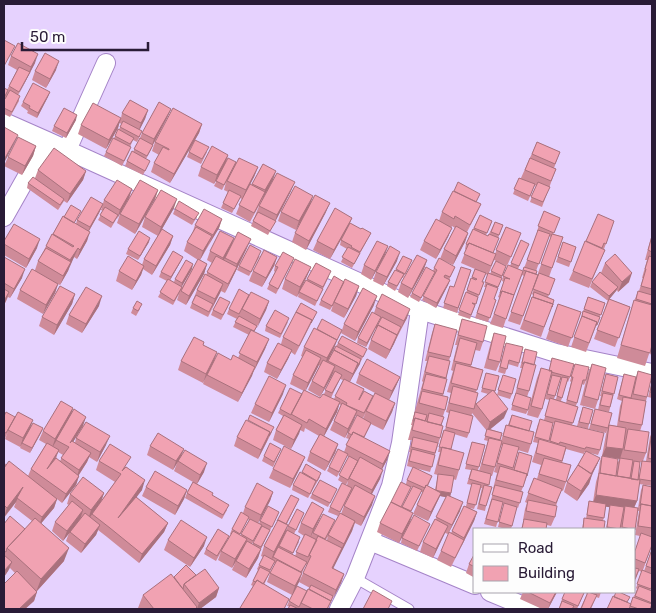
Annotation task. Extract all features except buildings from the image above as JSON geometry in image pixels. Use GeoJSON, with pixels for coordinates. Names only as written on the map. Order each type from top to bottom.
{"type":"FeatureCollection","features":[{"type":"Feature","properties":{"kind":"street"},"geometry":{"type":"LineString","coordinates":[[67,150],[106,63]]}},
{"type":"Feature","properties":{"kind":"street"},"geometry":{"type":"LineString","coordinates":[[4,122],[420,310],[556,353],[652,373]]}},
{"type":"Feature","properties":{"kind":"street"},"geometry":{"type":"LineString","coordinates":[[4,217],[47,141]]}},
{"type":"Feature","properties":{"kind":"street"},"geometry":{"type":"LineString","coordinates":[[339,609],[355,578],[391,486],[407,404],[420,310]]}},
{"type":"Feature","properties":{"kind":"street"},"geometry":{"type":"LineString","coordinates":[[370,541],[473,584]]}},
{"type":"Feature","properties":{"kind":"street"},"geometry":{"type":"LineString","coordinates":[[492,593],[531,609]]}},
{"type":"Feature","properties":{"kind":"lane"},"geometry":{"type":"LineString","coordinates":[[355,578],[409,609]]}}]}
